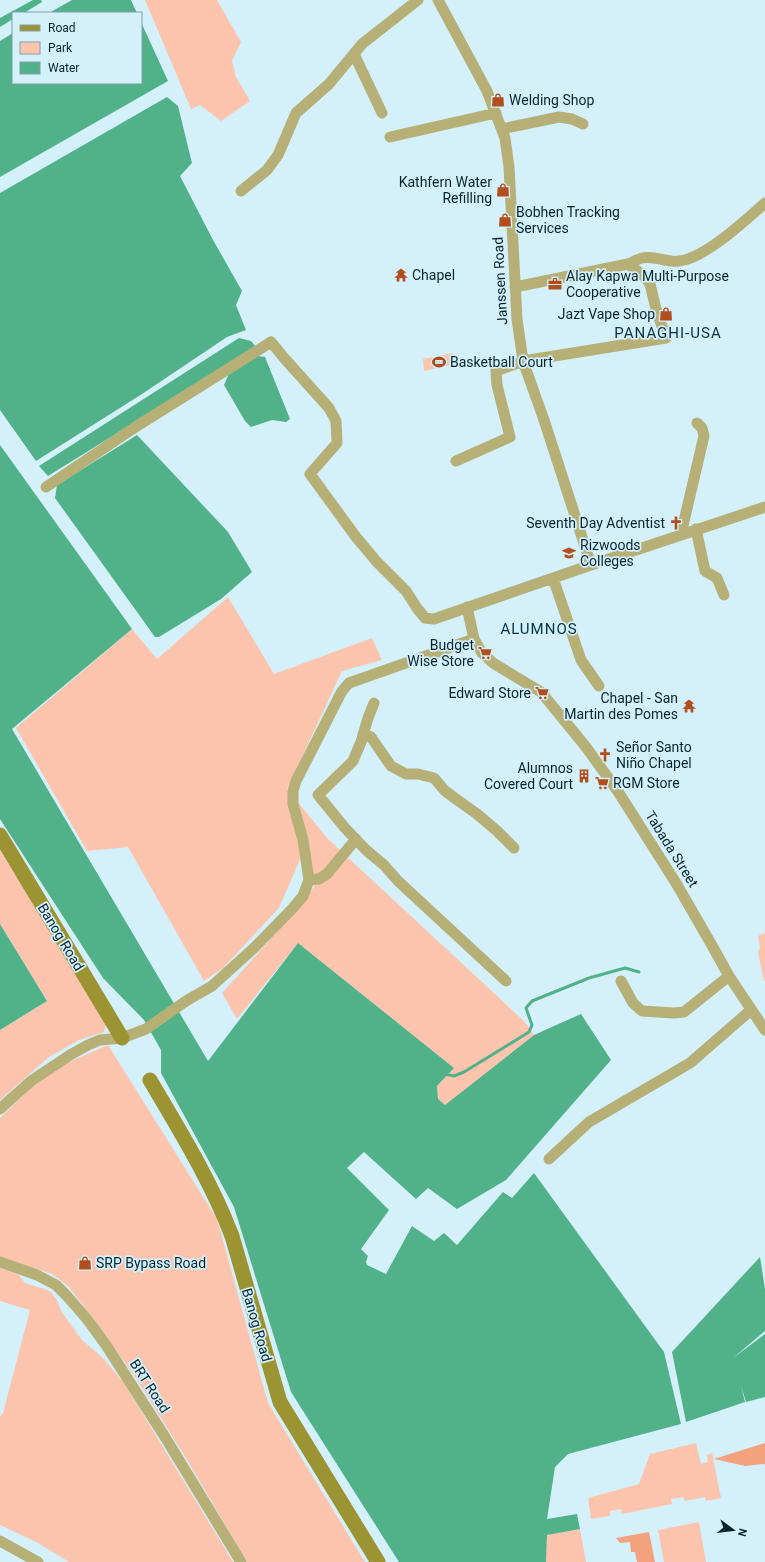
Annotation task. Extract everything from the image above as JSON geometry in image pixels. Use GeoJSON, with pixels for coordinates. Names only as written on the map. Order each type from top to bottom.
{"type":"FeatureCollection","features":[{"type":"Feature","properties":{"kind":"street"},"geometry":{"type":"LineString","coordinates":[[241,191],[267,170],[278,155],[292,119],[296,113],[329,84],[362,44],[418,0]]}},
{"type":"Feature","properties":{"kind":"street","name":"Janssen Road"},"geometry":{"type":"LineString","coordinates":[[438,0],[487,91],[505,138],[509,167],[516,319],[523,361],[544,420],[591,565]]}},
{"type":"Feature","properties":{"kind":"street"},"geometry":{"type":"LineString","coordinates":[[354,54],[382,113]]}},
{"type":"Feature","properties":{"kind":"street"},"geometry":{"type":"LineString","coordinates":[[390,137],[496,113]]}},
{"type":"Feature","properties":{"kind":"street"},"geometry":{"type":"LineString","coordinates":[[502,129],[559,118],[572,119],[583,124]]}},
{"type":"Feature","properties":{"kind":"street"},"geometry":{"type":"LineString","coordinates":[[515,287],[628,264],[642,258],[652,257],[678,262],[688,259],[722,240],[765,203]]}},
{"type":"Feature","properties":{"kind":"street"},"geometry":{"type":"LineString","coordinates":[[456,461],[510,437],[495,374],[496,371],[523,361],[666,338],[650,284],[644,276],[628,264]]}},
{"type":"Feature","properties":{"kind":"street"},"geometry":{"type":"LineString","coordinates":[[46,487],[137,426],[271,342],[284,359],[329,408],[336,421],[337,443],[310,474],[356,537],[377,562],[406,591],[425,618],[434,619],[681,534],[765,507]]}},
{"type":"Feature","properties":{"kind":"street"},"geometry":{"type":"LineString","coordinates":[[681,534],[704,436],[702,428],[697,423]]}},
{"type":"Feature","properties":{"kind":"street"},"geometry":{"type":"LineString","coordinates":[[696,529],[705,571],[716,578],[724,595]]}},
{"type":"Feature","properties":{"kind":"street"},"geometry":{"type":"LineString","coordinates":[[554,578],[581,660],[599,686]]}},
{"type":"Feature","properties":{"kind":"street","name":"Tabada Street"},"geometry":{"type":"LineString","coordinates":[[467,607],[474,640],[482,653],[493,663],[541,692],[599,764],[676,883],[729,976],[765,1030]]}},
{"type":"Feature","properties":{"kind":"street"},"geometry":{"type":"LineString","coordinates":[[0,1109],[31,1081],[88,1045],[100,1040],[122,1038],[146,1029],[212,986],[255,948],[303,896],[307,888],[309,880],[303,840],[293,804],[293,791],[296,781],[342,691],[349,683],[474,640]]}},
{"type":"Feature","properties":{"kind":"street"},"geometry":{"type":"LineString","coordinates":[[374,703],[353,761],[318,795],[356,839],[398,882],[442,924],[506,981]]}},
{"type":"Feature","properties":{"kind":"street"},"geometry":{"type":"LineString","coordinates":[[363,734],[371,737],[391,766],[406,774],[418,774],[434,778],[445,791],[477,814],[514,848]]}},
{"type":"Feature","properties":{"kind":"street","name":"Banog Road"},"geometry":{"type":"LineString","coordinates":[[0,835],[122,1038]]}},
{"type":"Feature","properties":{"kind":"street"},"geometry":{"type":"LineString","coordinates":[[309,880],[319,879],[327,874],[356,839]]}},
{"type":"Feature","properties":{"kind":"street"},"geometry":{"type":"LineString","coordinates":[[621,980],[634,1004],[642,1011],[674,1013],[684,1012],[729,976]]}},
{"type":"Feature","properties":{"kind":"street"},"geometry":{"type":"LineString","coordinates":[[548,1158],[589,1122],[690,1063],[751,1010]]}},
{"type":"Feature","properties":{"kind":"street","name":"Banog Road"},"geometry":{"type":"LineString","coordinates":[[150,1080],[203,1171],[225,1217],[232,1236],[280,1402],[378,1562]]}},
{"type":"Feature","properties":{"kind":"street","name":"BRT Road"},"geometry":{"type":"LineString","coordinates":[[0,1262],[38,1275],[56,1285],[68,1296],[87,1319],[106,1345],[166,1437],[241,1562]]}},
{"type":"Feature","properties":{"kind":"street"},"geometry":{"type":"LineString","coordinates":[[0,1541],[38,1562]]}},
{"type":"Feature","properties":{"kind":"green space"},"geometry":{"type":"Polygon","coordinates":[[[145,0],[217,0],[241,42],[232,61],[236,77],[250,101],[221,121],[200,105],[191,109],[145,0]]]}},
{"type":"Feature","properties":{"kind":"green space","name":"Basketball Court"},"geometry":{"type":"Polygon","coordinates":[[[453,353],[455,364],[424,371],[423,359],[453,353]]]}},
{"type":"Feature","properties":{"kind":"green space"},"geometry":{"type":"Polygon","coordinates":[[[228,597],[274,674],[372,638],[382,660],[342,671],[287,789],[301,857],[279,908],[223,968],[204,981],[128,847],[87,851],[16,728],[132,629],[157,659],[228,597]]]}},
{"type":"Feature","properties":{"kind":"green space"},"geometry":{"type":"Polygon","coordinates":[[[297,801],[328,839],[525,1022],[534,1035],[445,1105],[438,1099],[437,1086],[454,1068],[298,943],[237,1019],[222,993],[288,920],[314,887],[307,836],[297,801]]]}},
{"type":"Feature","properties":{"kind":"green space"},"geometry":{"type":"Polygon","coordinates":[[[0,850],[106,1024],[104,1032],[79,1040],[49,1057],[0,1100],[0,1030],[47,1001],[0,924],[0,850]]]}},
{"type":"Feature","properties":{"kind":"green space"},"geometry":{"type":"Polygon","coordinates":[[[765,933],[764,981],[758,952],[760,948],[758,936],[765,933]]]}},
{"type":"Feature","properties":{"kind":"green space"},"geometry":{"type":"Polygon","coordinates":[[[108,1045],[217,1219],[268,1403],[365,1562],[247,1562],[186,1458],[137,1380],[94,1319],[68,1286],[52,1274],[0,1257],[0,1118],[36,1083],[67,1063],[108,1045]]]}},
{"type":"Feature","properties":{"kind":"green space"},"geometry":{"type":"Polygon","coordinates":[[[0,1268],[19,1275],[25,1283],[51,1292],[58,1302],[61,1311],[82,1340],[104,1359],[124,1383],[233,1562],[69,1562],[38,1543],[0,1525],[0,1417],[3,1413],[30,1310],[0,1301],[0,1268]]]}},
{"type":"Feature","properties":{"kind":"green space"},"geometry":{"type":"Polygon","coordinates":[[[696,1443],[701,1464],[708,1462],[707,1455],[712,1453],[721,1498],[706,1501],[705,1497],[685,1501],[683,1497],[671,1499],[672,1504],[622,1514],[621,1509],[610,1511],[610,1516],[591,1519],[588,1498],[639,1484],[650,1454],[696,1443]]]}},
{"type":"Feature","properties":{"kind":"green space"},"geometry":{"type":"Polygon","coordinates":[[[699,1522],[706,1562],[664,1562],[658,1530],[699,1522]]]}},
{"type":"Feature","properties":{"kind":"green space"},"geometry":{"type":"Polygon","coordinates":[[[580,1529],[586,1562],[546,1562],[547,1535],[580,1529]]]}},
{"type":"Feature","properties":{"kind":"shaded area"},"geometry":{"type":"Polygon","coordinates":[[[765,1443],[765,1464],[745,1466],[714,1459],[765,1443]]]}},
{"type":"Feature","properties":{"kind":"shaded area"},"geometry":{"type":"Polygon","coordinates":[[[649,1532],[655,1562],[637,1562],[635,1552],[631,1552],[630,1542],[620,1543],[616,1538],[649,1532]]]}},
{"type":"Feature","properties":{"kind":"water"},"geometry":{"type":"Polygon","coordinates":[[[33,0],[41,0],[42,2],[26,12],[12,12],[12,20],[0,27],[0,18],[33,0]]]}},
{"type":"Feature","properties":{"kind":"water"},"geometry":{"type":"Polygon","coordinates":[[[72,0],[131,0],[137,12],[51,12],[72,0]]]}},
{"type":"Feature","properties":{"kind":"water"},"geometry":{"type":"Polygon","coordinates":[[[142,24],[168,81],[0,177],[0,41],[12,34],[12,84],[142,84],[142,24]]]}},
{"type":"Feature","properties":{"kind":"water"},"geometry":{"type":"Polygon","coordinates":[[[167,97],[178,106],[192,163],[180,176],[213,240],[242,291],[236,305],[246,330],[227,337],[142,394],[36,461],[0,410],[0,193],[167,97]]]}},
{"type":"Feature","properties":{"kind":"water"},"geometry":{"type":"Polygon","coordinates":[[[239,338],[251,341],[256,347],[48,476],[39,466],[239,338]]]}},
{"type":"Feature","properties":{"kind":"water"},"geometry":{"type":"Polygon","coordinates":[[[258,356],[265,357],[290,419],[286,422],[272,420],[251,427],[245,421],[224,385],[230,371],[258,356]]]}},
{"type":"Feature","properties":{"kind":"water"},"geometry":{"type":"Polygon","coordinates":[[[137,435],[228,532],[252,572],[221,599],[159,637],[155,637],[55,498],[57,485],[137,435]]]}},
{"type":"Feature","properties":{"kind":"water"},"geometry":{"type":"Polygon","coordinates":[[[0,445],[132,629],[12,729],[208,1061],[298,943],[454,1068],[437,1086],[438,1099],[445,1105],[534,1035],[581,1014],[611,1060],[506,1180],[457,1209],[428,1188],[416,1199],[364,1152],[347,1168],[389,1210],[361,1249],[368,1256],[366,1262],[367,1265],[386,1274],[412,1226],[434,1241],[444,1233],[457,1245],[503,1192],[512,1198],[534,1173],[664,1352],[681,1424],[568,1454],[555,1467],[547,1519],[577,1514],[580,1529],[547,1535],[546,1562],[399,1562],[291,1392],[234,1207],[161,1073],[161,1050],[144,1020],[103,978],[0,819],[0,445]]]}},
{"type":"Feature","properties":{"kind":"water"},"geometry":{"type":"Polygon","coordinates":[[[0,924],[47,1001],[0,1030],[0,924]]]}},
{"type":"Feature","properties":{"kind":"water"},"geometry":{"type":"Polygon","coordinates":[[[760,1257],[765,1289],[765,1331],[733,1358],[765,1334],[765,1397],[746,1402],[741,1386],[745,1402],[686,1422],[672,1352],[760,1257]]]}},
{"type":"Feature","properties":{"kind":"waterway"},"geometry":{"type":"LineString","coordinates":[[444,1074],[454,1076],[464,1072],[529,1032],[532,1025],[526,1008],[532,1001],[589,978],[625,968],[639,972]]}},
{"type":"Feature","properties":{"kind":"place","name":"Welding Shop"},"geometry":{"type":"Point","coordinates":[498,100]}},
{"type":"Feature","properties":{"kind":"place","name":"Kathfern Water Refilling"},"geometry":{"type":"Point","coordinates":[503,190]}},
{"type":"Feature","properties":{"kind":"place","name":"Bobhen Tracking Services"},"geometry":{"type":"Point","coordinates":[505,220]}},
{"type":"Feature","properties":{"kind":"place","name":"Chapel"},"geometry":{"type":"Point","coordinates":[401,275]}},
{"type":"Feature","properties":{"kind":"place","name":"Alay Kapwa Multi-Purpose Cooperative"},"geometry":{"type":"Point","coordinates":[555,284]}},
{"type":"Feature","properties":{"kind":"place","name":"Jazt Vape Shop"},"geometry":{"type":"Point","coordinates":[666,314]}},
{"type":"Feature","properties":{"kind":"place","name":"Basketball Court"},"geometry":{"type":"Point","coordinates":[439,362]}},
{"type":"Feature","properties":{"kind":"place","name":"Seventh Day Adventist"},"geometry":{"type":"Point","coordinates":[676,523]}},
{"type":"Feature","properties":{"kind":"place","name":"Rizwoods Colleges"},"geometry":{"type":"Point","coordinates":[569,553]}},
{"type":"Feature","properties":{"kind":"place","name":"Budget Wise Store"},"geometry":{"type":"Point","coordinates":[485,653]}},
{"type":"Feature","properties":{"kind":"place","name":"Edward Store"},"geometry":{"type":"Point","coordinates":[542,693]}},
{"type":"Feature","properties":{"kind":"place","name":"Chapel - San Martin des Pomes"},"geometry":{"type":"Point","coordinates":[689,706]}},
{"type":"Feature","properties":{"kind":"place","name":"Señor Santo Niño Chapel"},"geometry":{"type":"Point","coordinates":[605,755]}},
{"type":"Feature","properties":{"kind":"place","name":"Alumnos Covered Court"},"geometry":{"type":"Point","coordinates":[584,776]}},
{"type":"Feature","properties":{"kind":"place","name":"RGM Store"},"geometry":{"type":"Point","coordinates":[602,783]}},
{"type":"Feature","properties":{"kind":"place","name":"SRP Bypass Road"},"geometry":{"type":"Point","coordinates":[85,1263]}},
{"type":"Feature","properties":{"kind":"district","name":"PANAGHI-USA"},"geometry":{"type":"Point","coordinates":[668,333]}},
{"type":"Feature","properties":{"kind":"district","name":"ALUMNOS"},"geometry":{"type":"Point","coordinates":[539,629]}}]}
